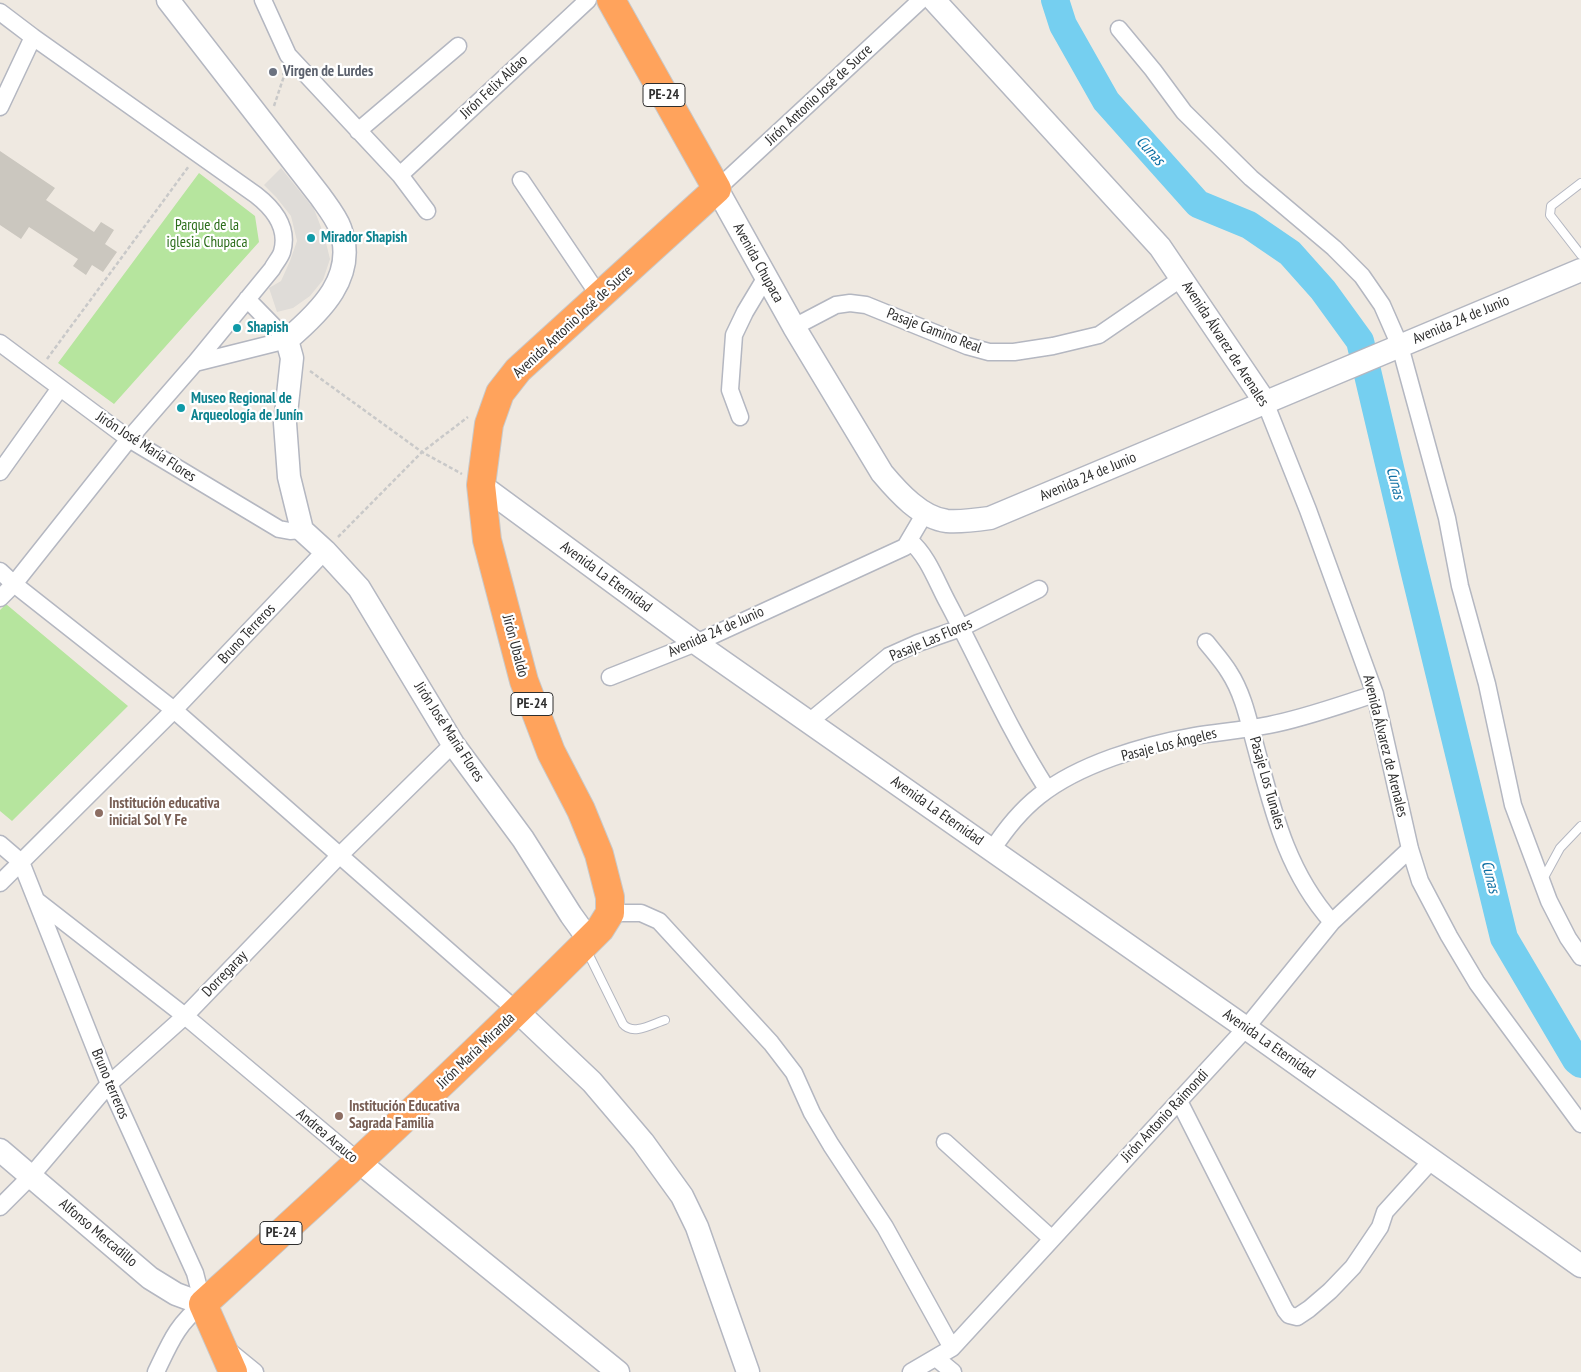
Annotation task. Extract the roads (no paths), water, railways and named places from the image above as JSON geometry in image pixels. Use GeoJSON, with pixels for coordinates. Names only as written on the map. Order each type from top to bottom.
{"type":"FeatureCollection","features":[{"type":"Feature","properties":{"kind":"highway","name":"Avenida Chupaca"},"geometry":{"type":"LineString","coordinates":[[611,0],[717,189]]}},
{"type":"Feature","properties":{"kind":"highway","name":"Avenida Antonio José de Sucre"},"geometry":{"type":"LineString","coordinates":[[481,485],[489,424],[500,393],[518,370],[717,189]]}},
{"type":"Feature","properties":{"kind":"highway","name":"Jirón Ubaldo"},"geometry":{"type":"LineString","coordinates":[[481,485],[487,540],[524,682],[548,744],[581,810],[599,854],[610,897],[610,913]]}},
{"type":"Feature","properties":{"kind":"highway","name":"Jirón María Miranda"},"geometry":{"type":"LineString","coordinates":[[203,1304],[359,1162],[518,1011],[600,929],[610,913]]}},
{"type":"Feature","properties":{"kind":"highway"},"geometry":{"type":"LineString","coordinates":[[203,1304],[233,1372]]}},
{"type":"Feature","properties":{"kind":"street"},"geometry":{"type":"LineString","coordinates":[[168,0],[268,126],[320,196],[340,226],[345,245],[345,262],[339,281],[331,296],[302,327],[290,349],[286,432],[289,477],[302,530]]}},
{"type":"Feature","properties":{"kind":"street"},"geometry":{"type":"LineString","coordinates":[[264,0],[288,55],[400,175],[427,211]]}},
{"type":"Feature","properties":{"kind":"street","name":"Jirón Felix Aldao"},"geometry":{"type":"LineString","coordinates":[[400,175],[588,0]]}},
{"type":"Feature","properties":{"kind":"street","name":"Jirón Antonio José de Sucre"},"geometry":{"type":"LineString","coordinates":[[717,189],[921,0]]}},
{"type":"Feature","properties":{"kind":"street","name":"Avenida Álvarez de Arenales"},"geometry":{"type":"LineString","coordinates":[[934,0],[1160,247],[1265,402],[1308,510],[1375,694],[1410,849],[1420,882],[1477,983],[1581,1124]]}},
{"type":"Feature","properties":{"kind":"street"},"geometry":{"type":"LineString","coordinates":[[0,12],[269,206],[282,225],[284,240],[282,253],[272,269],[195,363],[129,439],[14,584],[0,598]]}},
{"type":"Feature","properties":{"kind":"street"},"geometry":{"type":"LineString","coordinates":[[1119,29],[1154,70],[1184,112],[1251,178],[1334,248],[1362,276],[1382,305],[1448,518],[1460,586],[1487,684],[1513,805],[1541,882],[1558,920],[1581,957]]}},
{"type":"Feature","properties":{"kind":"street"},"geometry":{"type":"LineString","coordinates":[[0,107],[33,37]]}},
{"type":"Feature","properties":{"kind":"street"},"geometry":{"type":"LineString","coordinates":[[358,131],[458,46]]}},
{"type":"Feature","properties":{"kind":"street"},"geometry":{"type":"LineString","coordinates":[[521,180],[600,297]]}},
{"type":"Feature","properties":{"kind":"street","name":"Avenida Chupaca"},"geometry":{"type":"LineString","coordinates":[[717,189],[794,327],[882,474],[900,494],[924,513]]}},
{"type":"Feature","properties":{"kind":"street","name":"Avenida 24 de Junio"},"geometry":{"type":"LineString","coordinates":[[924,513],[945,521],[990,518],[1581,270]]}},
{"type":"Feature","properties":{"kind":"street"},"geometry":{"type":"LineString","coordinates":[[740,417],[730,390],[734,335],[766,277]]}},
{"type":"Feature","properties":{"kind":"street","name":"Pasaje Camino Real"},"geometry":{"type":"LineString","coordinates":[[794,327],[836,305],[850,302],[866,305],[967,346],[989,352],[1014,352],[1053,346],[1099,335],[1182,278]]}},
{"type":"Feature","properties":{"kind":"street"},"geometry":{"type":"LineString","coordinates":[[247,299],[290,349]]}},
{"type":"Feature","properties":{"kind":"street","name":"Jirón José María Flores"},"geometry":{"type":"LineString","coordinates":[[0,343],[129,439],[279,529],[290,532],[302,530],[325,551],[359,588],[453,744],[523,839],[586,942]]}},
{"type":"Feature","properties":{"kind":"street"},"geometry":{"type":"LineString","coordinates":[[195,363],[290,349]]}},
{"type":"Feature","properties":{"kind":"street"},"geometry":{"type":"LineString","coordinates":[[0,472],[60,388]]}},
{"type":"Feature","properties":{"kind":"street","name":"Avenida La Eternidad"},"geometry":{"type":"LineString","coordinates":[[481,485],[696,643],[1246,1028],[1581,1266]]}},
{"type":"Feature","properties":{"kind":"street"},"geometry":{"type":"LineString","coordinates":[[924,513],[910,541],[922,554],[1010,727],[1047,790]]}},
{"type":"Feature","properties":{"kind":"street","name":"Avenida 24 de Junio"},"geometry":{"type":"LineString","coordinates":[[610,677],[696,643],[905,547],[910,541]]}},
{"type":"Feature","properties":{"kind":"street","name":"Bruno Terreros"},"geometry":{"type":"LineString","coordinates":[[0,882],[174,710],[325,551]]}},
{"type":"Feature","properties":{"kind":"street"},"geometry":{"type":"LineString","coordinates":[[0,571],[174,710],[518,1011],[592,1082],[643,1142],[682,1196],[696,1227],[748,1372]]}},
{"type":"Feature","properties":{"kind":"street","name":"Pasaje Las Flores"},"geometry":{"type":"LineString","coordinates":[[809,722],[889,656],[961,628],[1039,589]]}},
{"type":"Feature","properties":{"kind":"street","name":"Pasaje Los Tunales"},"geometry":{"type":"LineString","coordinates":[[1206,642],[1230,673],[1240,696],[1281,834],[1292,863],[1303,884],[1332,922]]}},
{"type":"Feature","properties":{"kind":"street","name":"Pasaje Los Ángeles"},"geometry":{"type":"LineString","coordinates":[[992,850],[1016,818],[1031,803],[1047,790],[1081,770],[1132,752],[1193,736],[1293,720],[1375,694]]}},
{"type":"Feature","properties":{"kind":"street","name":"Dorregaray"},"geometry":{"type":"LineString","coordinates":[[0,1207],[31,1176],[109,1084],[185,1016],[339,856],[453,744]]}},
{"type":"Feature","properties":{"kind":"street"},"geometry":{"type":"LineString","coordinates":[[0,844],[21,862]]}},
{"type":"Feature","properties":{"kind":"street","name":"Jirón Antonio Raimondi"},"geometry":{"type":"LineString","coordinates":[[911,1372],[952,1348],[1246,1028],[1332,922],[1384,871],[1410,849]]}},
{"type":"Feature","properties":{"kind":"street","name":"Bruno terreros"},"geometry":{"type":"LineString","coordinates":[[21,862],[109,1084],[195,1272],[203,1304]]}},
{"type":"Feature","properties":{"kind":"street","name":"Andrea Arauco"},"geometry":{"type":"LineString","coordinates":[[36,900],[185,1016],[359,1162],[618,1372]]}},
{"type":"Feature","properties":{"kind":"street"},"geometry":{"type":"LineString","coordinates":[[610,913],[641,913],[659,921],[771,1042],[794,1073],[812,1113],[831,1145],[886,1227],[952,1348]]}},
{"type":"Feature","properties":{"kind":"street"},"geometry":{"type":"LineString","coordinates":[[1179,1101],[1285,1310],[1289,1315],[1297,1317],[1330,1291],[1352,1267],[1380,1227],[1385,1212],[1432,1160]]}},
{"type":"Feature","properties":{"kind":"street"},"geometry":{"type":"LineString","coordinates":[[945,1142],[1052,1239]]}},
{"type":"Feature","properties":{"kind":"street","name":"Alfonso Mercadillo"},"geometry":{"type":"LineString","coordinates":[[0,1150],[150,1278],[176,1294],[203,1304]]}},
{"type":"Feature","properties":{"kind":"street"},"geometry":{"type":"LineString","coordinates":[[156,1372],[173,1336],[188,1316],[203,1304]]}},
{"type":"Feature","properties":{"kind":"street"},"geometry":{"type":"LineString","coordinates":[[221,1344],[255,1372]]}},
{"type":"Feature","properties":{"kind":"street"},"geometry":{"type":"LineString","coordinates":[[936,1358],[953,1372]]}},
{"type":"Feature","properties":{"kind":"lane"},"geometry":{"type":"LineString","coordinates":[[1581,183],[1551,206],[1550,215],[1581,255]]}},
{"type":"Feature","properties":{"kind":"lane"},"geometry":{"type":"LineString","coordinates":[[1541,882],[1560,848],[1581,826]]}},
{"type":"Feature","properties":{"kind":"lane"},"geometry":{"type":"LineString","coordinates":[[586,942],[623,1024],[627,1028],[634,1030],[665,1020]]}},
{"type":"Feature","properties":{"kind":"waterway","name":"Cunas"},"geometry":{"type":"LineString","coordinates":[[1055,0],[1063,25],[1106,101],[1198,204],[1249,225],[1290,253],[1323,290],[1360,341],[1504,938],[1576,1060],[1581,1064]]}},
{"type":"Feature","properties":{"kind":"place","name":"Virgen de Lurdes"},"geometry":{"type":"Point","coordinates":[273,72]}},
{"type":"Feature","properties":{"kind":"place","name":"Mirador Shapish"},"geometry":{"type":"Point","coordinates":[311,238]}},
{"type":"Feature","properties":{"kind":"place","name":"Shapish"},"geometry":{"type":"Point","coordinates":[237,328]}},
{"type":"Feature","properties":{"kind":"place","name":"Museo Regional de Arqueología de Junín"},"geometry":{"type":"Point","coordinates":[181,408]}},
{"type":"Feature","properties":{"kind":"place","name":"Institución educativa inicial Sol Y Fe"},"geometry":{"type":"Point","coordinates":[99,813]}},
{"type":"Feature","properties":{"kind":"place","name":"Institución Educativa Sagrada Familia"},"geometry":{"type":"Point","coordinates":[339,1116]}},
{"type":"Feature","properties":{"kind":"park label","name":"Parque de la iglesia Chupaca"},"geometry":{"type":"Point","coordinates":[207,234]}}]}
